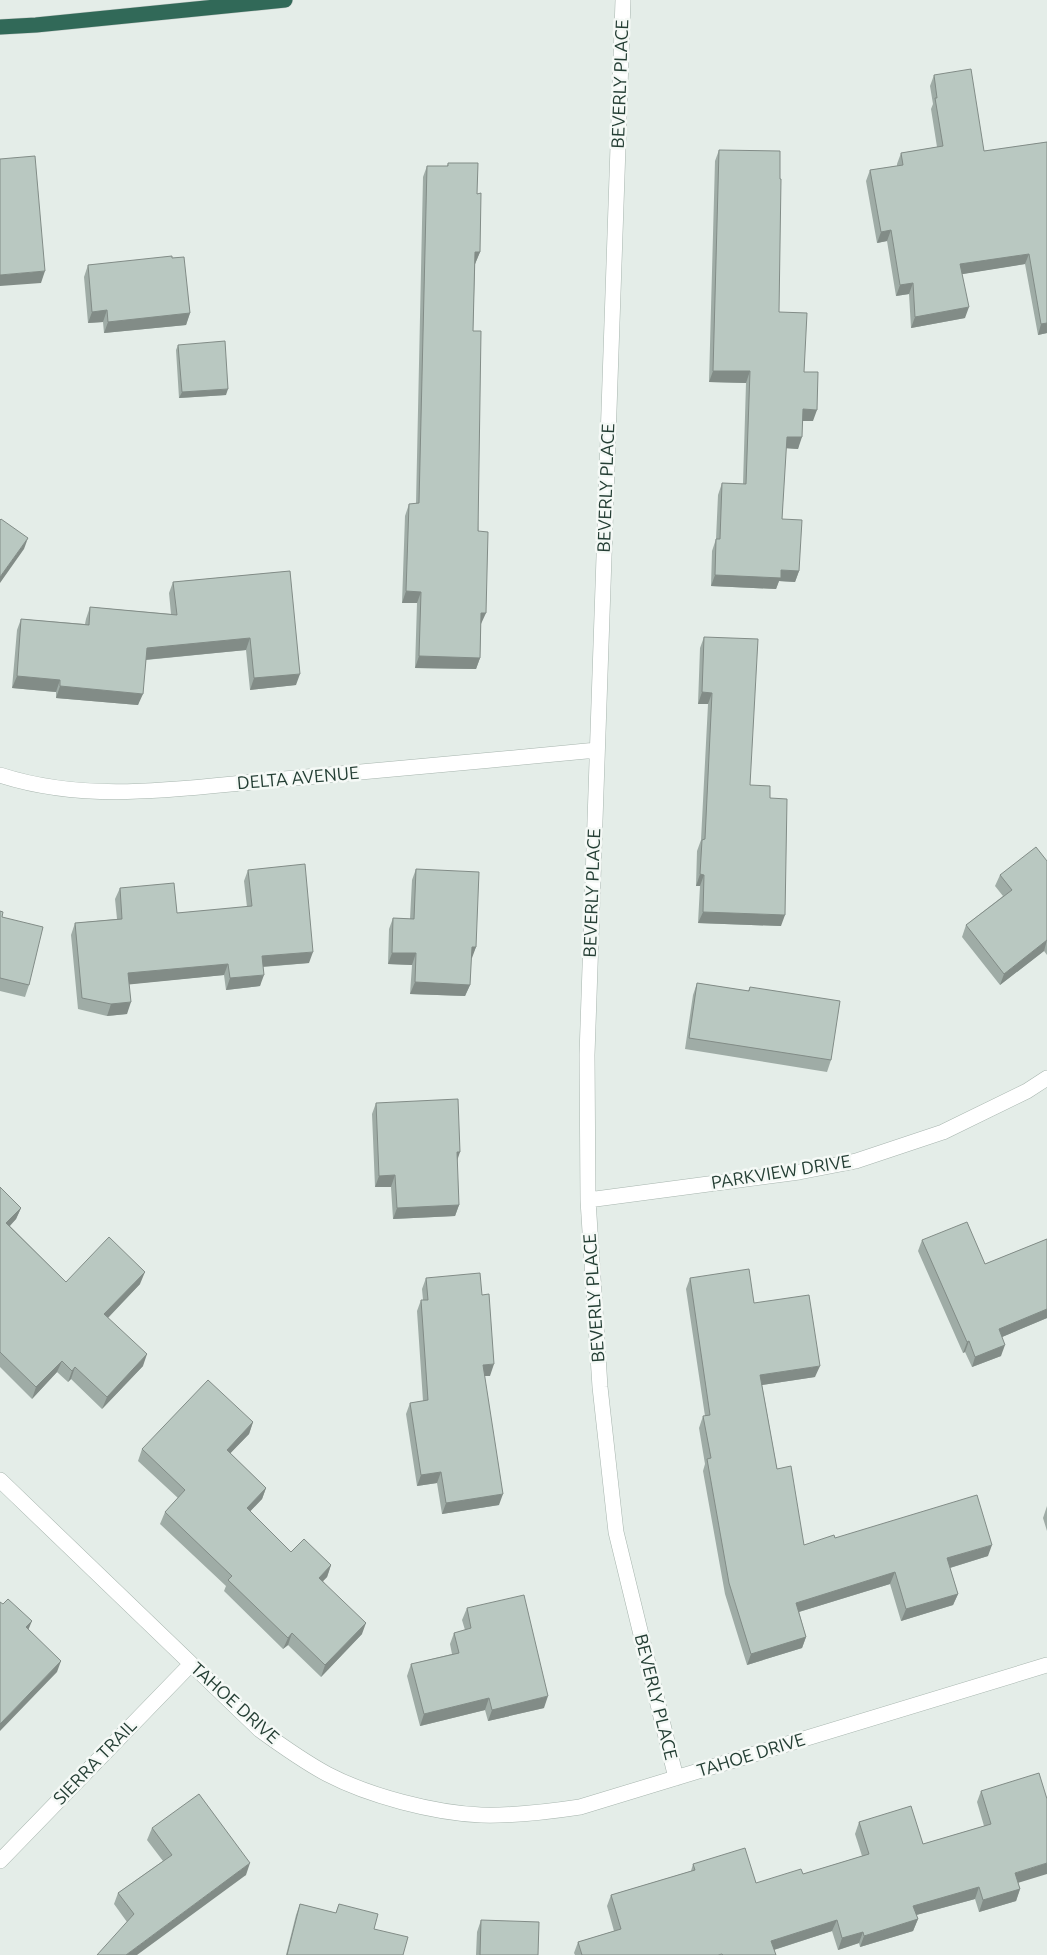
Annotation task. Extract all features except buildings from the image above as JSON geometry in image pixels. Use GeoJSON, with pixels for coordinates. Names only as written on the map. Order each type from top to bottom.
{"type":"FeatureCollection","features":[{"type":"Feature","properties":{"kind":"highway"},"geometry":{"type":"LineString","coordinates":[[0,27],[102,19],[285,0]]}},
{"type":"Feature","properties":{"kind":"street","name":"BEVERLY PLACE"},"geometry":{"type":"LineString","coordinates":[[623,0],[587,1055],[588,1200],[600,1386],[616,1532],[676,1778]]}},
{"type":"Feature","properties":{"kind":"street","name":"DELTA AVENUE"},"geometry":{"type":"LineString","coordinates":[[0,775],[44,786],[90,792],[130,792],[353,774],[597,750]]}},
{"type":"Feature","properties":{"kind":"street","name":"PARKVIEW DRIVE"},"geometry":{"type":"LineString","coordinates":[[588,1200],[799,1172],[856,1161],[943,1132],[1027,1091],[1047,1078]]}},
{"type":"Feature","properties":{"kind":"street","name":"TAHOE DRIVE"},"geometry":{"type":"LineString","coordinates":[[0,1480],[260,1730],[298,1757],[328,1774],[358,1788],[415,1806],[480,1815],[540,1814],[580,1807],[1047,1665]]}},
{"type":"Feature","properties":{"kind":"street","name":"SIERRA TRAIL"},"geometry":{"type":"LineString","coordinates":[[0,1861],[191,1664]]}}]}
